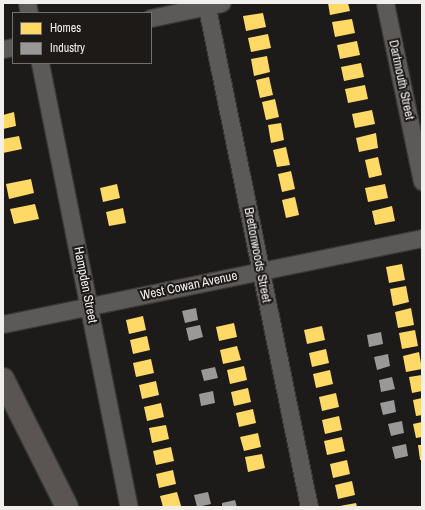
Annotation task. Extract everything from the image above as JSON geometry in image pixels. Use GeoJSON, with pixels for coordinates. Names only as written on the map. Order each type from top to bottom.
{"type":"FeatureCollection","features":[{"type":"Feature","properties":{"kind":"main road"},"geometry":{"type":"LineString","coordinates":[[3,379],[67,507]]}},
{"type":"Feature","properties":{"kind":"street","name":"Dartmouth Street"},"geometry":{"type":"LineString","coordinates":[[385,3],[422,181]]}},
{"type":"Feature","properties":{"kind":"street"},"geometry":{"type":"LineString","coordinates":[[152,18],[211,4]]}},
{"type":"Feature","properties":{"kind":"street","name":"Brettonwoods Street"},"geometry":{"type":"LineString","coordinates":[[211,4],[261,271],[309,507]]}},
{"type":"Feature","properties":{"kind":"street","name":"Hampden Street"},"geometry":{"type":"LineString","coordinates":[[40,64],[129,507]]}},
{"type":"Feature","properties":{"kind":"street","name":"West Cowan Avenue"},"geometry":{"type":"LineString","coordinates":[[3,324],[422,238]]}},
{"type":"Feature","properties":{"kind":"building: Homes"},"geometry":{"type":"Polygon","coordinates":[[[328,3],[348,3],[350,11],[330,15],[328,3]]]}},
{"type":"Feature","properties":{"kind":"building: Homes"},"geometry":{"type":"Polygon","coordinates":[[[263,13],[266,27],[246,31],[243,16],[263,13]]]}},
{"type":"Feature","properties":{"kind":"building: Homes"},"geometry":{"type":"Polygon","coordinates":[[[352,19],[355,33],[335,37],[332,22],[352,19]]]}},
{"type":"Feature","properties":{"kind":"building: Homes"},"geometry":{"type":"Polygon","coordinates":[[[268,34],[271,48],[251,52],[248,38],[268,34]]]}},
{"type":"Feature","properties":{"kind":"building: Homes"},"geometry":{"type":"Polygon","coordinates":[[[357,41],[360,55],[340,59],[337,45],[357,41]]]}},
{"type":"Feature","properties":{"kind":"building: Homes"},"geometry":{"type":"Polygon","coordinates":[[[267,56],[270,72],[254,76],[251,59],[267,56]]]}},
{"type":"Feature","properties":{"kind":"building: Homes"},"geometry":{"type":"Polygon","coordinates":[[[361,63],[364,77],[344,81],[341,67],[361,63]]]}},
{"type":"Feature","properties":{"kind":"building: Homes"},"geometry":{"type":"Polygon","coordinates":[[[269,77],[273,95],[260,98],[256,80],[269,77]]]}},
{"type":"Feature","properties":{"kind":"building: Homes"},"geometry":{"type":"Polygon","coordinates":[[[365,85],[368,99],[348,103],[345,89],[365,85]]]}},
{"type":"Feature","properties":{"kind":"building: Homes"},"geometry":{"type":"Polygon","coordinates":[[[275,99],[279,117],[266,120],[262,102],[275,99]]]}},
{"type":"Feature","properties":{"kind":"building: Homes"},"geometry":{"type":"Polygon","coordinates":[[[372,110],[375,124],[355,128],[352,114],[372,110]]]}},
{"type":"Feature","properties":{"kind":"building: Homes"},"geometry":{"type":"Polygon","coordinates":[[[14,112],[16,126],[3,129],[3,115],[14,112]]]}},
{"type":"Feature","properties":{"kind":"building: Homes"},"geometry":{"type":"Polygon","coordinates":[[[281,123],[284,140],[271,143],[268,125],[281,123]]]}},
{"type":"Feature","properties":{"kind":"building: Homes"},"geometry":{"type":"Polygon","coordinates":[[[376,133],[378,148],[359,152],[356,138],[376,133]]]}},
{"type":"Feature","properties":{"kind":"building: Homes"},"geometry":{"type":"Polygon","coordinates":[[[19,136],[22,149],[3,153],[3,139],[19,136]]]}},
{"type":"Feature","properties":{"kind":"building: Homes"},"geometry":{"type":"Polygon","coordinates":[[[286,147],[290,165],[277,167],[273,150],[286,147]]]}},
{"type":"Feature","properties":{"kind":"building: Homes"},"geometry":{"type":"Polygon","coordinates":[[[378,157],[382,175],[369,178],[365,160],[378,157]]]}},
{"type":"Feature","properties":{"kind":"building: Homes"},"geometry":{"type":"Polygon","coordinates":[[[291,171],[295,189],[282,192],[278,174],[291,171]]]}},
{"type":"Feature","properties":{"kind":"building: Homes"},"geometry":{"type":"Polygon","coordinates":[[[31,179],[34,193],[9,199],[6,184],[31,179]]]}},
{"type":"Feature","properties":{"kind":"building: Homes"},"geometry":{"type":"Polygon","coordinates":[[[117,184],[120,198],[103,202],[100,188],[117,184]]]}},
{"type":"Feature","properties":{"kind":"building: Homes"},"geometry":{"type":"Polygon","coordinates":[[[385,184],[388,198],[368,202],[365,188],[385,184]]]}},
{"type":"Feature","properties":{"kind":"building: Homes"},"geometry":{"type":"Polygon","coordinates":[[[295,197],[299,215],[286,218],[282,200],[295,197]]]}},
{"type":"Feature","properties":{"kind":"building: Homes"},"geometry":{"type":"Polygon","coordinates":[[[35,204],[39,219],[14,224],[10,209],[35,204]]]}},
{"type":"Feature","properties":{"kind":"building: Homes"},"geometry":{"type":"Polygon","coordinates":[[[392,206],[395,221],[375,225],[372,211],[392,206]]]}},
{"type":"Feature","properties":{"kind":"building: Homes"},"geometry":{"type":"Polygon","coordinates":[[[123,208],[126,223],[109,226],[106,212],[123,208]]]}},
{"type":"Feature","properties":{"kind":"building: Homes"},"geometry":{"type":"Polygon","coordinates":[[[402,264],[405,280],[389,283],[386,267],[402,264]]]}},
{"type":"Feature","properties":{"kind":"building: Homes"},"geometry":{"type":"Polygon","coordinates":[[[406,286],[409,302],[393,306],[390,289],[406,286]]]}},
{"type":"Feature","properties":{"kind":"building: Homes"},"geometry":{"type":"Polygon","coordinates":[[[411,308],[414,325],[398,328],[395,312],[411,308]]]}},
{"type":"Feature","properties":{"kind":"building: Homes"},"geometry":{"type":"Polygon","coordinates":[[[143,316],[146,330],[129,334],[126,320],[143,316]]]}},
{"type":"Feature","properties":{"kind":"building: Homes"},"geometry":{"type":"Polygon","coordinates":[[[234,323],[237,337],[219,341],[216,327],[234,323]]]}},
{"type":"Feature","properties":{"kind":"building: Homes"},"geometry":{"type":"Polygon","coordinates":[[[322,326],[325,340],[307,344],[304,330],[322,326]]]}},
{"type":"Feature","properties":{"kind":"building: Homes"},"geometry":{"type":"Polygon","coordinates":[[[415,330],[418,346],[402,349],[399,333],[415,330]]]}},
{"type":"Feature","properties":{"kind":"building: Homes"},"geometry":{"type":"Polygon","coordinates":[[[147,336],[150,350],[133,354],[130,340],[147,336]]]}},
{"type":"Feature","properties":{"kind":"building: Homes"},"geometry":{"type":"Polygon","coordinates":[[[237,346],[241,360],[223,364],[220,350],[237,346]]]}},
{"type":"Feature","properties":{"kind":"building: Homes"},"geometry":{"type":"Polygon","coordinates":[[[326,349],[329,363],[312,367],[309,353],[326,349]]]}},
{"type":"Feature","properties":{"kind":"building: Homes"},"geometry":{"type":"Polygon","coordinates":[[[419,352],[422,369],[406,372],[403,356],[419,352]]]}},
{"type":"Feature","properties":{"kind":"building: Homes"},"geometry":{"type":"Polygon","coordinates":[[[151,359],[154,373],[136,377],[133,363],[151,359]]]}},
{"type":"Feature","properties":{"kind":"building: Homes"},"geometry":{"type":"Polygon","coordinates":[[[244,366],[247,380],[230,384],[227,370],[244,366]]]}},
{"type":"Feature","properties":{"kind":"building: Homes"},"geometry":{"type":"Polygon","coordinates":[[[330,370],[333,384],[316,388],[313,374],[330,370]]]}},
{"type":"Feature","properties":{"kind":"building: Homes"},"geometry":{"type":"Polygon","coordinates":[[[422,375],[422,391],[412,393],[409,377],[422,375]]]}},
{"type":"Feature","properties":{"kind":"building: Homes"},"geometry":{"type":"Polygon","coordinates":[[[156,381],[159,395],[142,399],[139,385],[156,381]]]}},
{"type":"Feature","properties":{"kind":"building: Homes"},"geometry":{"type":"Polygon","coordinates":[[[248,388],[251,402],[234,406],[231,392],[248,388]]]}},
{"type":"Feature","properties":{"kind":"building: Homes"},"geometry":{"type":"Polygon","coordinates":[[[336,393],[339,407],[322,411],[319,397],[336,393]]]}},
{"type":"Feature","properties":{"kind":"building: Homes"},"geometry":{"type":"Polygon","coordinates":[[[422,398],[422,415],[416,416],[413,400],[422,398]]]}},
{"type":"Feature","properties":{"kind":"building: Homes"},"geometry":{"type":"Polygon","coordinates":[[[161,403],[164,417],[147,421],[144,407],[161,403]]]}},
{"type":"Feature","properties":{"kind":"building: Homes"},"geometry":{"type":"Polygon","coordinates":[[[253,409],[256,423],[239,427],[236,413],[253,409]]]}},
{"type":"Feature","properties":{"kind":"building: Homes"},"geometry":{"type":"Polygon","coordinates":[[[339,416],[342,430],[325,434],[322,420],[339,416]]]}},
{"type":"Feature","properties":{"kind":"building: Homes"},"geometry":{"type":"Polygon","coordinates":[[[422,422],[422,437],[416,438],[413,424],[422,422]]]}},
{"type":"Feature","properties":{"kind":"building: Homes"},"geometry":{"type":"Polygon","coordinates":[[[166,425],[169,439],[152,443],[149,428],[166,425]]]}},
{"type":"Feature","properties":{"kind":"building: Homes"},"geometry":{"type":"Polygon","coordinates":[[[258,433],[261,447],[244,451],[240,437],[258,433]]]}},
{"type":"Feature","properties":{"kind":"building: Homes"},"geometry":{"type":"Polygon","coordinates":[[[342,437],[345,451],[327,455],[324,441],[342,437]]]}},
{"type":"Feature","properties":{"kind":"building: Homes"},"geometry":{"type":"Polygon","coordinates":[[[418,445],[422,445],[422,460],[420,460],[418,445]]]}},
{"type":"Feature","properties":{"kind":"building: Homes"},"geometry":{"type":"Polygon","coordinates":[[[171,447],[174,461],[156,465],[153,451],[171,447]]]}},
{"type":"Feature","properties":{"kind":"building: Homes"},"geometry":{"type":"Polygon","coordinates":[[[262,454],[265,468],[248,472],[245,457],[262,454]]]}},
{"type":"Feature","properties":{"kind":"building: Homes"},"geometry":{"type":"Polygon","coordinates":[[[347,460],[350,474],[333,478],[330,464],[347,460]]]}},
{"type":"Feature","properties":{"kind":"building: Homes"},"geometry":{"type":"Polygon","coordinates":[[[173,470],[176,484],[159,488],[156,474],[173,470]]]}},
{"type":"Feature","properties":{"kind":"building: Homes"},"geometry":{"type":"Polygon","coordinates":[[[352,481],[355,495],[338,499],[335,485],[352,481]]]}},
{"type":"Feature","properties":{"kind":"building: Homes"},"geometry":{"type":"Polygon","coordinates":[[[177,492],[181,506],[163,507],[160,496],[177,492]]]}},
{"type":"Feature","properties":{"kind":"building: Homes"},"geometry":{"type":"Polygon","coordinates":[[[356,503],[357,507],[340,507],[340,506],[356,503]]]}},
{"type":"Feature","properties":{"kind":"building: Industry"},"geometry":{"type":"Polygon","coordinates":[[[196,308],[198,320],[185,323],[182,311],[196,308]]]}},
{"type":"Feature","properties":{"kind":"building: Industry"},"geometry":{"type":"Polygon","coordinates":[[[200,325],[203,337],[189,341],[186,328],[200,325]]]}},
{"type":"Feature","properties":{"kind":"building: Industry"},"geometry":{"type":"Polygon","coordinates":[[[381,332],[383,344],[369,347],[367,335],[381,332]]]}},
{"type":"Feature","properties":{"kind":"building: Industry"},"geometry":{"type":"Polygon","coordinates":[[[388,354],[390,366],[377,370],[374,357],[388,354]]]}},
{"type":"Feature","properties":{"kind":"building: Industry"},"geometry":{"type":"Polygon","coordinates":[[[215,367],[218,378],[204,381],[201,370],[215,367]]]}},
{"type":"Feature","properties":{"kind":"building: Industry"},"geometry":{"type":"Polygon","coordinates":[[[392,377],[395,389],[381,392],[379,380],[392,377]]]}},
{"type":"Feature","properties":{"kind":"building: Industry"},"geometry":{"type":"Polygon","coordinates":[[[213,391],[215,403],[201,406],[199,394],[213,391]]]}},
{"type":"Feature","properties":{"kind":"building: Industry"},"geometry":{"type":"Polygon","coordinates":[[[394,400],[396,412],[383,415],[380,403],[394,400]]]}},
{"type":"Feature","properties":{"kind":"building: Industry"},"geometry":{"type":"Polygon","coordinates":[[[402,421],[404,433],[391,436],[388,424],[402,421]]]}},
{"type":"Feature","properties":{"kind":"building: Industry"},"geometry":{"type":"Polygon","coordinates":[[[406,444],[408,456],[395,459],[392,447],[406,444]]]}},
{"type":"Feature","properties":{"kind":"building: Industry"},"geometry":{"type":"Polygon","coordinates":[[[208,492],[211,504],[197,507],[194,495],[208,492]]]}},
{"type":"Feature","properties":{"kind":"building: Industry"},"geometry":{"type":"Polygon","coordinates":[[[235,500],[237,507],[222,507],[222,503],[235,500]]]}}]}
